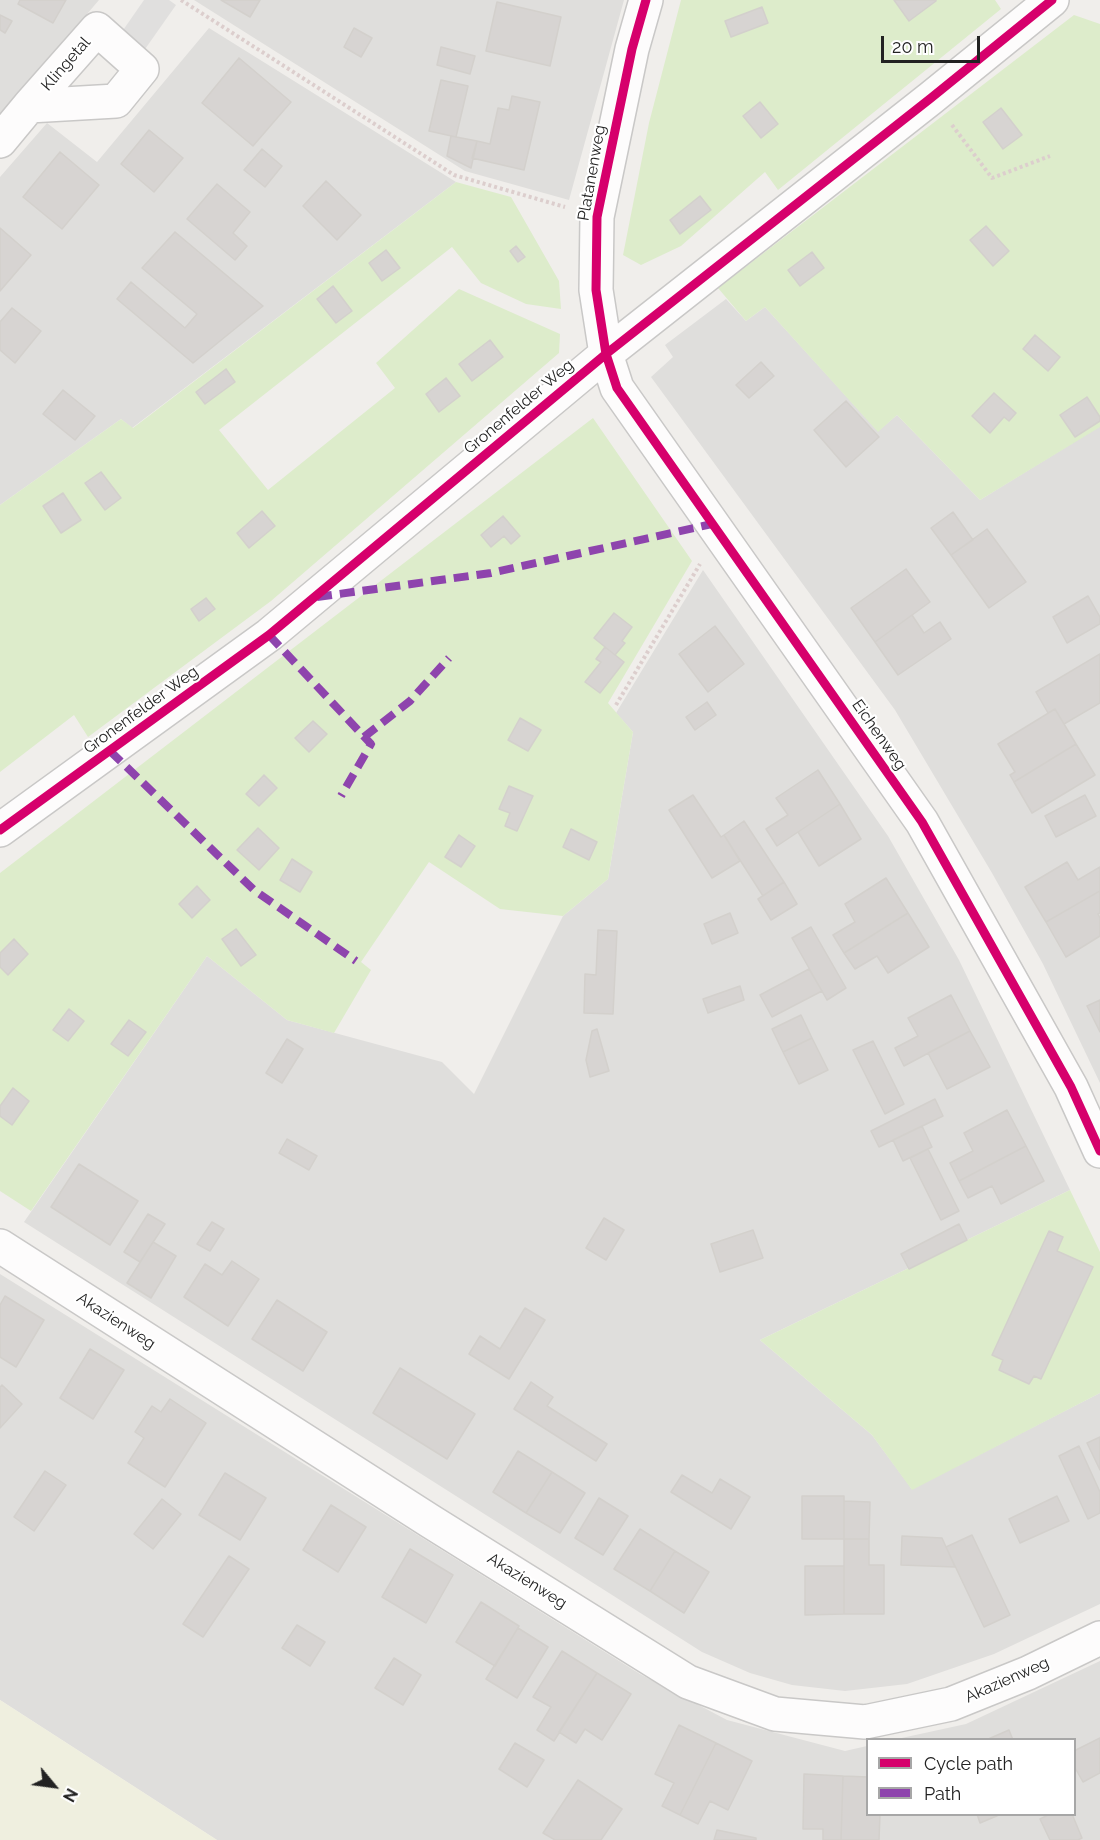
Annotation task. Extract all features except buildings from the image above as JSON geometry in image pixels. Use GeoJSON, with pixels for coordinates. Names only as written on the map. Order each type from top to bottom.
{"type":"FeatureCollection","features":[{"type":"Feature","properties":{"kind":"street","name":"Platanenweg"},"geometry":{"type":"LineString","coordinates":[[606,354],[596,290],[597,217],[632,49],[646,0]]}},
{"type":"Feature","properties":{"kind":"street","name":"Gronenfelder Weg"},"geometry":{"type":"LineString","coordinates":[[0,830],[269,635],[606,354],[1052,0]]}},
{"type":"Feature","properties":{"kind":"street","name":"Klingetal"},"geometry":{"type":"LineString","coordinates":[[0,141],[29,106]]}},
{"type":"Feature","properties":{"kind":"street","name":"Eichenweg"},"geometry":{"type":"LineString","coordinates":[[606,354],[617,388],[922,822],[1071,1086],[1100,1151]]}},
{"type":"Feature","properties":{"kind":"street","name":"Akazienweg"},"geometry":{"type":"LineString","coordinates":[[0,1246],[430,1521],[688,1682],[775,1714],[865,1722],[951,1704],[1028,1673],[1100,1638]]}},
{"type":"Feature","properties":{"kind":"path"},"geometry":{"type":"LineString","coordinates":[[181,0],[454,175],[597,217]]}},
{"type":"Feature","properties":{"kind":"path"},"geometry":{"type":"LineString","coordinates":[[931,98],[992,178],[1050,156]]}},
{"type":"Feature","properties":{"kind":"path"},"geometry":{"type":"LineString","coordinates":[[616,705],[719,533]]}},
{"type":"Feature","properties":{"kind":"shaded area"},"geometry":{"type":"Polygon","coordinates":[[[0,0],[99,0],[0,116],[0,0]]]}},
{"type":"Feature","properties":{"kind":"shaded area"},"geometry":{"type":"Polygon","coordinates":[[[144,0],[169,0],[176,5],[143,52],[119,36],[144,0]]]}},
{"type":"Feature","properties":{"kind":"shaded area"},"geometry":{"type":"Polygon","coordinates":[[[194,0],[624,0],[569,200],[465,171],[194,0]]]}},
{"type":"Feature","properties":{"kind":"shaded area"},"geometry":{"type":"Polygon","coordinates":[[[209,28],[456,182],[132,428],[121,419],[0,505],[0,177],[47,123],[97,162],[209,28]]]}},
{"type":"Feature","properties":{"kind":"shaded area"},"geometry":{"type":"Polygon","coordinates":[[[726,299],[746,321],[765,307],[878,431],[897,415],[980,500],[1100,426],[1100,1083],[1043,964],[895,710],[651,377],[673,357],[665,345],[726,299]]]}},
{"type":"Feature","properties":{"kind":"shaded area"},"geometry":{"type":"Polygon","coordinates":[[[703,570],[888,836],[959,960],[1070,1190],[760,1340],[872,1435],[912,1489],[1100,1393],[1100,1604],[994,1654],[907,1684],[845,1691],[792,1685],[750,1673],[702,1652],[24,1222],[207,956],[287,1020],[442,1062],[474,1094],[563,916],[608,879],[633,732],[616,713],[703,570]]]}},
{"type":"Feature","properties":{"kind":"shaded area"},"geometry":{"type":"Polygon","coordinates":[[[0,1274],[640,1674],[727,1720],[845,1751],[866,1746],[866,1816],[1076,1816],[1076,1738],[902,1738],[966,1724],[1100,1661],[1100,1840],[217,1840],[0,1700],[0,1274]]]}},
{"type":"Feature","properties":{"kind":"green space"},"geometry":{"type":"Polygon","coordinates":[[[681,0],[995,0],[1001,9],[778,190],[765,172],[681,246],[641,265],[623,255],[649,123],[681,0]]]}},
{"type":"Feature","properties":{"kind":"green space"},"geometry":{"type":"Polygon","coordinates":[[[1074,15],[1100,24],[1100,427],[980,500],[897,415],[878,432],[765,307],[746,321],[718,288],[1074,15]]]}},
{"type":"Feature","properties":{"kind":"green space"},"geometry":{"type":"Polygon","coordinates":[[[456,182],[511,197],[559,281],[561,309],[526,304],[481,283],[452,247],[219,430],[268,490],[395,388],[376,363],[459,289],[560,334],[559,353],[271,601],[88,737],[74,715],[0,772],[0,505],[121,419],[133,428],[456,182]]]}},
{"type":"Feature","properties":{"kind":"green space"},"geometry":{"type":"Polygon","coordinates":[[[593,418],[692,561],[608,703],[633,732],[608,879],[563,916],[500,909],[429,862],[361,962],[371,970],[334,1033],[287,1020],[207,956],[31,1211],[0,1191],[0,873],[593,418]]]}},
{"type":"Feature","properties":{"kind":"green space"},"geometry":{"type":"Polygon","coordinates":[[[1070,1190],[1100,1252],[1100,1393],[912,1490],[872,1435],[760,1340],[1070,1190]]]}},
{"type":"Feature","properties":{"kind":"green space"},"geometry":{"type":"Polygon","coordinates":[[[0,1700],[217,1840],[0,1840],[0,1700]]]}},
{"type":"Feature","properties":{"kind":"marked path"},"geometry":{"type":"LineString","coordinates":[[317,597],[491,573],[712,524]]}},
{"type":"Feature","properties":{"kind":"marked path"},"geometry":{"type":"LineString","coordinates":[[269,635],[371,744],[341,796]]}},
{"type":"Feature","properties":{"kind":"marked path"},"geometry":{"type":"LineString","coordinates":[[364,737],[410,701],[449,658]]}},
{"type":"Feature","properties":{"kind":"marked path"},"geometry":{"type":"LineString","coordinates":[[110,751],[254,890],[356,961]]}},
{"type":"Feature","properties":{"kind":"cycle path"},"geometry":{"type":"LineString","coordinates":[[646,0],[632,49],[597,217],[596,290],[606,354],[617,388],[922,822],[1071,1087],[1100,1151]]}},
{"type":"Feature","properties":{"kind":"cycle path"},"geometry":{"type":"LineString","coordinates":[[0,830],[269,635],[606,354],[1052,0]]}}]}
